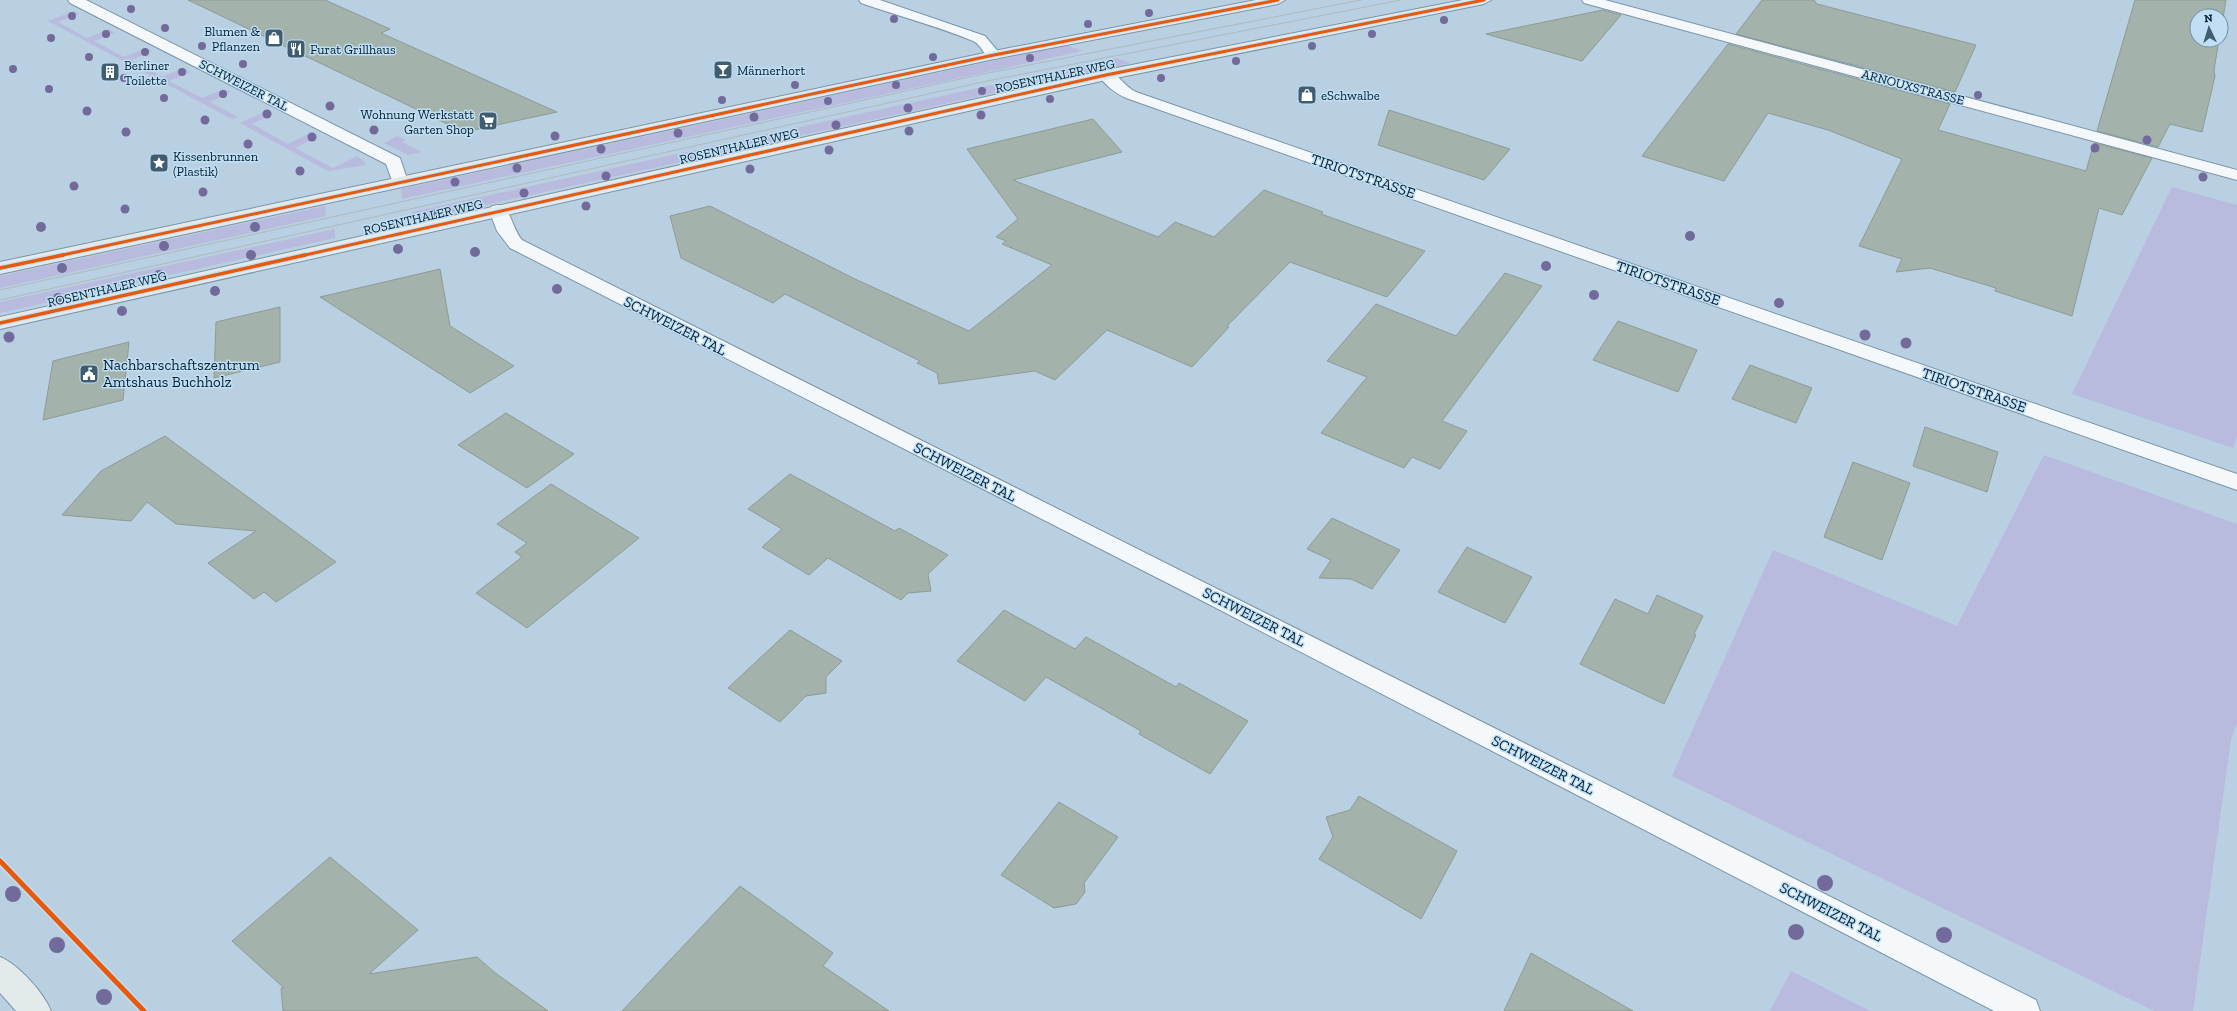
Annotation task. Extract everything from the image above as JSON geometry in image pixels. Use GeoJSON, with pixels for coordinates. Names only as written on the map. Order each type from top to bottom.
{"type":"FeatureCollection","features":[{"type":"Feature","properties":{"kind":"main road"},"geometry":{"type":"LineString","coordinates":[[0,268],[994,55],[1278,0]]}},
{"type":"Feature","properties":{"kind":"main road","name":"ROSENTHALER WEG"},"geometry":{"type":"LineString","coordinates":[[0,323],[498,210],[1106,75],[1484,0]]}},
{"type":"Feature","properties":{"kind":"main road"},"geometry":{"type":"LineString","coordinates":[[0,971],[36,1011]]}},
{"type":"Feature","properties":{"kind":"street","name":"SCHWEIZER TAL"},"geometry":{"type":"LineString","coordinates":[[75,0],[394,161],[400,182]]}},
{"type":"Feature","properties":{"kind":"street"},"geometry":{"type":"LineString","coordinates":[[866,0],[980,39],[994,55]]}},
{"type":"Feature","properties":{"kind":"street","name":"ARNOUXSTRASSE"},"geometry":{"type":"LineString","coordinates":[[1589,0],[2237,174]]}},
{"type":"Feature","properties":{"kind":"street","name":"TIRIOTSTRASSE"},"geometry":{"type":"LineString","coordinates":[[1106,75],[1122,91],[1139,98],[2237,482]]}},
{"type":"Feature","properties":{"kind":"street","name":"SCHWEIZER TAL"},"geometry":{"type":"LineString","coordinates":[[498,210],[506,231],[516,244],[1199,589],[2025,1011]]}},
{"type":"Feature","properties":{"kind":"shaded area"},"geometry":{"type":"Polygon","coordinates":[[[74,11],[79,14],[58,22],[87,38],[109,29],[115,33],[94,41],[124,57],[146,48],[152,51],[131,60],[162,77],[184,68],[191,72],[169,81],[202,98],[224,89],[231,92],[210,102],[238,117],[232,119],[48,21],[74,11]]]}},
{"type":"Feature","properties":{"kind":"shaded area"},"geometry":{"type":"Polygon","coordinates":[[[1066,45],[1083,51],[402,199],[401,189],[1066,45]]]}},
{"type":"Feature","properties":{"kind":"shaded area"},"geometry":{"type":"Polygon","coordinates":[[[1115,58],[1131,63],[412,221],[412,212],[1115,58]]]}},
{"type":"Feature","properties":{"kind":"shaded area"},"geometry":{"type":"Polygon","coordinates":[[[266,111],[273,114],[252,124],[288,144],[310,133],[317,137],[295,148],[333,168],[357,156],[363,160],[366,165],[328,171],[240,123],[266,111]]]}},
{"type":"Feature","properties":{"kind":"shaded area"},"geometry":{"type":"Polygon","coordinates":[[[397,136],[406,140],[402,142],[422,152],[408,155],[384,143],[397,136]]]}},
{"type":"Feature","properties":{"kind":"shaded area"},"geometry":{"type":"Polygon","coordinates":[[[2172,187],[2237,205],[2237,436],[2233,448],[2072,394],[2172,187]]]}},
{"type":"Feature","properties":{"kind":"shaded area"},"geometry":{"type":"Polygon","coordinates":[[[325,206],[326,216],[0,288],[0,276],[325,206]]]}},
{"type":"Feature","properties":{"kind":"shaded area"},"geometry":{"type":"Polygon","coordinates":[[[335,229],[335,238],[0,313],[0,302],[335,229]]]}},
{"type":"Feature","properties":{"kind":"shaded area"},"geometry":{"type":"Polygon","coordinates":[[[2044,455],[2237,524],[2237,723],[2231,739],[2193,1011],[2154,1011],[1672,776],[1773,550],[1957,626],[2044,455]]]}},
{"type":"Feature","properties":{"kind":"shaded area"},"geometry":{"type":"Polygon","coordinates":[[[1791,971],[1870,1011],[1770,1011],[1791,971]]]}},
{"type":"Feature","properties":{"kind":"building"},"geometry":{"type":"Polygon","coordinates":[[[188,0],[325,0],[390,29],[381,33],[557,112],[464,132],[188,0]]]}},
{"type":"Feature","properties":{"kind":"building"},"geometry":{"type":"Polygon","coordinates":[[[1762,0],[1814,0],[1817,4],[1976,45],[1955,92],[1736,34],[1762,0]]]}},
{"type":"Feature","properties":{"kind":"building"},"geometry":{"type":"Polygon","coordinates":[[[2135,0],[2226,0],[2225,8],[2189,8],[2189,48],[2218,48],[2214,70],[2215,76],[2202,132],[2170,124],[2158,147],[2097,131],[2135,0]]]}},
{"type":"Feature","properties":{"kind":"building"},"geometry":{"type":"Polygon","coordinates":[[[1603,10],[1621,15],[1582,61],[1486,34],[1603,10]]]}},
{"type":"Feature","properties":{"kind":"building"},"geometry":{"type":"Polygon","coordinates":[[[1728,44],[1950,104],[1938,130],[2086,171],[2094,143],[2152,158],[2122,215],[2099,208],[2072,316],[1995,291],[1996,288],[1930,268],[1896,272],[1902,259],[1859,246],[1902,159],[1828,130],[1768,113],[1724,181],[1642,156],[1728,44]]]}},
{"type":"Feature","properties":{"kind":"building"},"geometry":{"type":"Polygon","coordinates":[[[1389,110],[1510,149],[1484,180],[1378,145],[1389,110]]]}},
{"type":"Feature","properties":{"kind":"building"},"geometry":{"type":"Polygon","coordinates":[[[1093,119],[1122,152],[1013,180],[1158,237],[1175,222],[1214,237],[1264,190],[1323,212],[1321,214],[1425,251],[1387,297],[1290,262],[1227,326],[1229,327],[1192,367],[1107,330],[1055,380],[1035,371],[939,384],[937,373],[917,363],[920,361],[785,294],[773,303],[681,258],[670,216],[710,206],[855,279],[969,331],[1052,265],[1002,244],[1006,241],[996,237],[1018,219],[967,149],[1093,119]]]}},
{"type":"Feature","properties":{"kind":"building"},"geometry":{"type":"Polygon","coordinates":[[[440,269],[450,326],[514,366],[470,393],[320,297],[440,269]]]}},
{"type":"Feature","properties":{"kind":"building"},"geometry":{"type":"Polygon","coordinates":[[[1505,273],[1542,286],[1442,421],[1467,431],[1440,469],[1412,457],[1404,468],[1321,433],[1367,377],[1327,361],[1376,304],[1456,336],[1505,273]]]}},
{"type":"Feature","properties":{"kind":"building"},"geometry":{"type":"Polygon","coordinates":[[[280,307],[280,362],[214,378],[216,322],[280,307]]]}},
{"type":"Feature","properties":{"kind":"building"},"geometry":{"type":"Polygon","coordinates":[[[1618,321],[1697,350],[1678,392],[1593,360],[1618,321]]]}},
{"type":"Feature","properties":{"kind":"building"},"geometry":{"type":"Polygon","coordinates":[[[129,342],[123,400],[43,420],[53,361],[129,342]]]}},
{"type":"Feature","properties":{"kind":"building"},"geometry":{"type":"Polygon","coordinates":[[[1750,365],[1812,388],[1796,423],[1732,399],[1750,365]]]}},
{"type":"Feature","properties":{"kind":"building"},"geometry":{"type":"Polygon","coordinates":[[[506,413],[574,454],[527,488],[458,445],[506,413]]]}},
{"type":"Feature","properties":{"kind":"building"},"geometry":{"type":"Polygon","coordinates":[[[1925,427],[1998,452],[1987,492],[1913,466],[1925,427]]]}},
{"type":"Feature","properties":{"kind":"building"},"geometry":{"type":"Polygon","coordinates":[[[165,436],[336,562],[276,602],[264,592],[254,599],[208,563],[256,531],[176,524],[147,502],[131,521],[62,515],[101,471],[165,436]]]}},
{"type":"Feature","properties":{"kind":"building"},"geometry":{"type":"Polygon","coordinates":[[[1853,462],[1910,483],[1882,560],[1824,537],[1853,462]]]}},
{"type":"Feature","properties":{"kind":"building"},"geometry":{"type":"Polygon","coordinates":[[[790,474],[895,531],[899,528],[948,555],[928,574],[931,591],[908,593],[901,600],[828,558],[809,575],[762,547],[782,529],[748,509],[790,474]]]}},
{"type":"Feature","properties":{"kind":"building"},"geometry":{"type":"Polygon","coordinates":[[[551,484],[639,538],[527,628],[476,593],[522,557],[515,552],[527,543],[497,524],[551,484]]]}},
{"type":"Feature","properties":{"kind":"building"},"geometry":{"type":"Polygon","coordinates":[[[1332,518],[1400,550],[1372,589],[1351,579],[1319,578],[1331,560],[1307,549],[1332,518]]]}},
{"type":"Feature","properties":{"kind":"building"},"geometry":{"type":"Polygon","coordinates":[[[1467,547],[1532,577],[1505,623],[1438,592],[1467,547]]]}},
{"type":"Feature","properties":{"kind":"building"},"geometry":{"type":"Polygon","coordinates":[[[1657,595],[1703,616],[1694,634],[1696,635],[1664,704],[1580,664],[1615,599],[1648,614],[1657,595]]]}},
{"type":"Feature","properties":{"kind":"building"},"geometry":{"type":"Polygon","coordinates":[[[1004,610],[1075,649],[1086,637],[1176,687],[1179,683],[1248,721],[1210,774],[1139,734],[1141,731],[1046,677],[1025,701],[957,661],[1004,610]]]}},
{"type":"Feature","properties":{"kind":"building"},"geometry":{"type":"Polygon","coordinates":[[[790,630],[842,661],[826,677],[826,693],[806,696],[780,722],[728,688],[790,630]]]}},
{"type":"Feature","properties":{"kind":"building"},"geometry":{"type":"Polygon","coordinates":[[[1359,796],[1457,851],[1421,919],[1319,859],[1333,837],[1326,817],[1350,810],[1359,796]]]}},
{"type":"Feature","properties":{"kind":"building"},"geometry":{"type":"Polygon","coordinates":[[[1059,802],[1118,837],[1084,883],[1085,892],[1076,904],[1054,908],[1001,875],[1059,802]]]}},
{"type":"Feature","properties":{"kind":"building"},"geometry":{"type":"Polygon","coordinates":[[[330,857],[418,930],[369,974],[477,957],[494,972],[548,1011],[283,1011],[281,988],[284,988],[232,941],[330,857]]]}},
{"type":"Feature","properties":{"kind":"building"},"geometry":{"type":"Polygon","coordinates":[[[740,886],[833,953],[823,966],[889,1011],[622,1011],[740,886]]]}},
{"type":"Feature","properties":{"kind":"building"},"geometry":{"type":"Polygon","coordinates":[[[1531,953],[1633,1011],[1504,1011],[1531,953]]]}},
{"type":"Feature","properties":{"kind":"tram line"},"geometry":{"type":"LineString","coordinates":[[0,290],[983,74],[1361,0]]}},
{"type":"Feature","properties":{"kind":"tram line"},"geometry":{"type":"LineString","coordinates":[[0,300],[987,81],[1401,0]]}},
{"type":"Feature","properties":{"kind":"cycle path"},"geometry":{"type":"LineString","coordinates":[[0,268],[994,55],[1278,0]]}},
{"type":"Feature","properties":{"kind":"cycle path"},"geometry":{"type":"LineString","coordinates":[[0,323],[1106,75],[1484,0]]}},
{"type":"Feature","properties":{"kind":"cycle path"},"geometry":{"type":"LineString","coordinates":[[0,861],[144,1011]]}},
{"type":"Feature","properties":{"kind":"place","name":"Blumen & Pflanzen"},"geometry":{"type":"Point","coordinates":[274,38]}},
{"type":"Feature","properties":{"kind":"place","name":"Furat Grillhaus"},"geometry":{"type":"Point","coordinates":[296,49]}},
{"type":"Feature","properties":{"kind":"place","name":"Männerhort"},"geometry":{"type":"Point","coordinates":[723,70]}},
{"type":"Feature","properties":{"kind":"place","name":"Berliner Toilette"},"geometry":{"type":"Point","coordinates":[110,72]}},
{"type":"Feature","properties":{"kind":"place","name":"eSchwalbe"},"geometry":{"type":"Point","coordinates":[1307,95]}},
{"type":"Feature","properties":{"kind":"place","name":"Wohnung Werkstatt Garten Shop"},"geometry":{"type":"Point","coordinates":[488,121]}},
{"type":"Feature","properties":{"kind":"place","name":"Kissenbrunnen (Plastik)"},"geometry":{"type":"Point","coordinates":[159,163]}},
{"type":"Feature","properties":{"kind":"place","name":"Nachbarschaftszentrum Amtshaus Buchholz"},"geometry":{"type":"Point","coordinates":[89,374]}}]}
